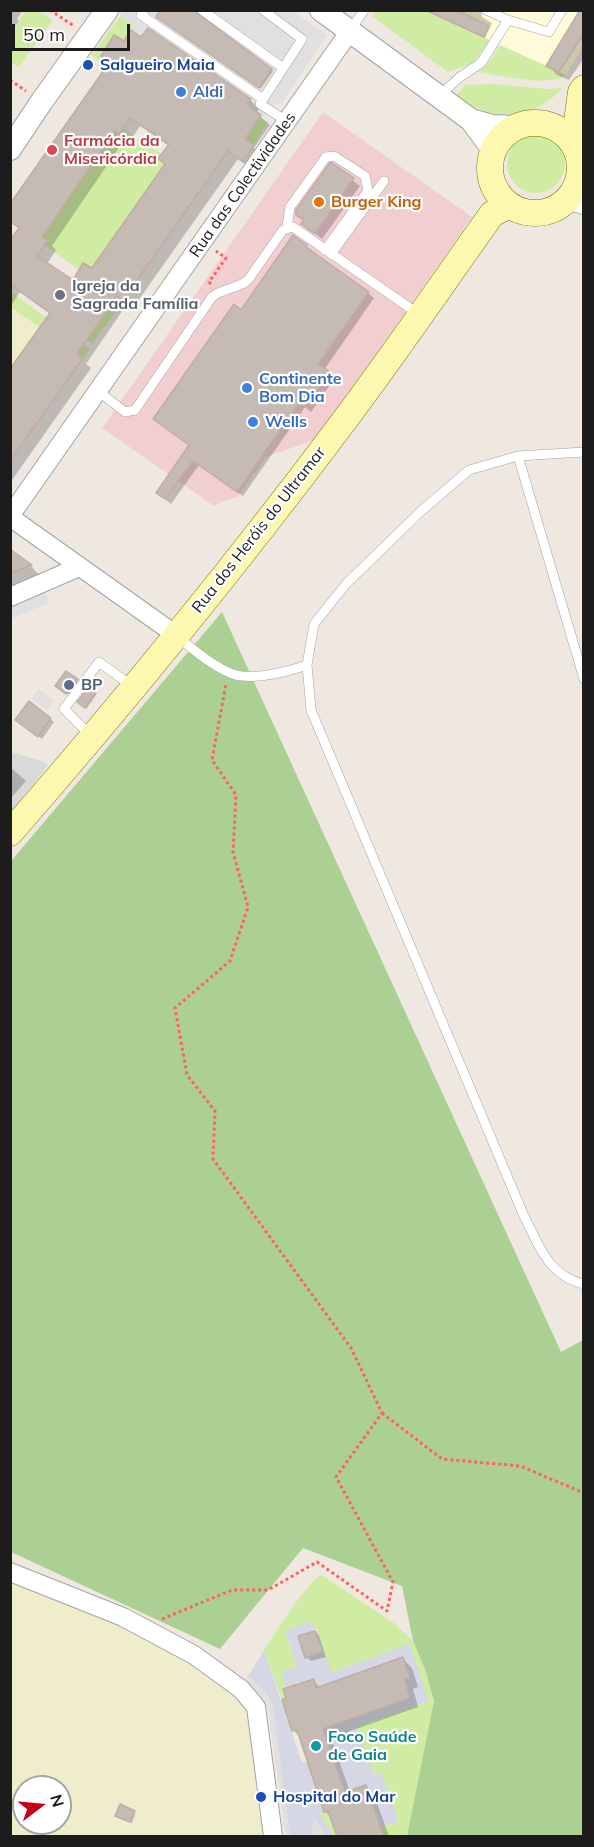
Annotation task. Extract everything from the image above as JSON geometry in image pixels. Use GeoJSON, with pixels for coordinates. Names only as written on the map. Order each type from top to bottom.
{"type":"FeatureCollection","features":[{"type":"Feature","properties":{"kind":"main road"},"geometry":{"type":"LineString","coordinates":[[526,125],[551,125],[574,144],[580,158],[582,176],[576,188],[575,202],[543,212],[530,213],[499,203],[490,170],[494,150],[506,133],[526,125],[582,90]]}},
{"type":"Feature","properties":{"kind":"main road"},"geometry":{"type":"LineString","coordinates":[[574,144],[582,90]]}},
{"type":"Feature","properties":{"kind":"main road","name":"Rua dos Heróis do Ultramar"},"geometry":{"type":"LineString","coordinates":[[10,833],[134,688],[342,424],[499,203]]}},
{"type":"Feature","properties":{"kind":"street"},"geometry":{"type":"LineString","coordinates":[[10,149],[107,10]]}},
{"type":"Feature","properties":{"kind":"street"},"geometry":{"type":"LineString","coordinates":[[321,10],[471,120],[494,150]]}},
{"type":"Feature","properties":{"kind":"street","name":"Rua das Colectividades"},"geometry":{"type":"LineString","coordinates":[[10,516],[350,31]]}},
{"type":"Feature","properties":{"kind":"street"},"geometry":{"type":"LineString","coordinates":[[471,120],[493,126],[526,125]]}},
{"type":"Feature","properties":{"kind":"street"},"geometry":{"type":"LineString","coordinates":[[10,516],[176,635]]}},
{"type":"Feature","properties":{"kind":"street"},"geometry":{"type":"LineString","coordinates":[[10,597],[79,567]]}},
{"type":"Feature","properties":{"kind":"street"},"geometry":{"type":"LineString","coordinates":[[10,1572],[123,1617],[194,1655],[241,1689],[256,1707],[273,1836]]}},
{"type":"Feature","properties":{"kind":"lane"},"geometry":{"type":"LineString","coordinates":[[144,10],[141,15],[263,99]]}},
{"type":"Feature","properties":{"kind":"lane"},"geometry":{"type":"LineString","coordinates":[[202,10],[283,68]]}},
{"type":"Feature","properties":{"kind":"lane"},"geometry":{"type":"LineString","coordinates":[[263,10],[302,39],[260,104],[288,122]]}},
{"type":"Feature","properties":{"kind":"lane"},"geometry":{"type":"LineString","coordinates":[[350,31],[364,10]]}},
{"type":"Feature","properties":{"kind":"lane"},"geometry":{"type":"LineString","coordinates":[[486,10],[508,20],[549,32],[562,10]]}},
{"type":"Feature","properties":{"kind":"lane"},"geometry":{"type":"LineString","coordinates":[[439,96],[460,77],[481,63],[508,20]]}},
{"type":"Feature","properties":{"kind":"lane"},"geometry":{"type":"LineString","coordinates":[[287,227],[290,207],[326,157],[334,156],[365,176],[368,191],[328,252]]}},
{"type":"Feature","properties":{"kind":"lane"},"geometry":{"type":"LineString","coordinates":[[328,252],[384,181]]}},
{"type":"Feature","properties":{"kind":"lane"},"geometry":{"type":"LineString","coordinates":[[98,391],[125,412],[135,410],[212,297],[220,291],[241,286],[248,280],[287,227],[293,227],[420,315]]}},
{"type":"Feature","properties":{"kind":"lane"},"geometry":{"type":"LineString","coordinates":[[584,452],[518,456],[469,470],[420,512],[346,584],[314,624],[307,664],[311,710],[524,1216],[550,1265],[574,1282],[584,1284]]}},
{"type":"Feature","properties":{"kind":"lane"},"geometry":{"type":"LineString","coordinates":[[518,456],[584,679]]}},
{"type":"Feature","properties":{"kind":"lane"},"geometry":{"type":"LineString","coordinates":[[176,635],[205,659],[240,676],[276,675],[307,664]]}},
{"type":"Feature","properties":{"kind":"lane"},"geometry":{"type":"LineString","coordinates":[[93,737],[64,709],[99,662],[134,688]]}},
{"type":"Feature","properties":{"kind":"path"},"geometry":{"type":"LineString","coordinates":[[50,10],[89,36]]}},
{"type":"Feature","properties":{"kind":"path"},"geometry":{"type":"LineString","coordinates":[[209,282],[226,258]]}},
{"type":"Feature","properties":{"kind":"path"},"geometry":{"type":"LineString","coordinates":[[228,671],[212,760],[236,795],[233,852],[248,907],[230,961],[175,1008],[187,1075],[215,1111],[213,1159],[351,1348],[382,1413],[442,1458],[520,1466],[584,1493]]}},
{"type":"Feature","properties":{"kind":"path"},"geometry":{"type":"LineString","coordinates":[[142,1627],[232,1590],[267,1590],[317,1562],[387,1611],[393,1582],[336,1477],[382,1413]]}},
{"type":"Feature","properties":{"kind":"shaded area"},"geometry":{"type":"Polygon","coordinates":[[[124,10],[293,11],[327,35],[280,105],[276,103],[264,117],[241,100],[243,92],[238,88],[229,98],[131,30],[134,25],[120,16],[124,10]]]}},
{"type":"Feature","properties":{"kind":"shaded area"},"geometry":{"type":"Polygon","coordinates":[[[425,11],[583,11],[583,46],[566,75],[425,11]]]}},
{"type":"Feature","properties":{"kind":"shaded area"},"geometry":{"type":"Polygon","coordinates":[[[323,112],[472,217],[317,439],[266,457],[238,497],[214,506],[102,428],[323,112]]]}},
{"type":"Feature","properties":{"kind":"shaded area"},"geometry":{"type":"Polygon","coordinates":[[[11,307],[40,327],[11,369],[11,307]]]}},
{"type":"Feature","properties":{"kind":"shaded area"},"geometry":{"type":"Polygon","coordinates":[[[45,592],[49,603],[11,619],[11,606],[45,592]]]}},
{"type":"Feature","properties":{"kind":"shaded area"},"geometry":{"type":"Polygon","coordinates":[[[39,689],[54,701],[47,711],[31,698],[39,689]]]}},
{"type":"Feature","properties":{"kind":"shaded area"},"geometry":{"type":"Polygon","coordinates":[[[11,752],[45,762],[48,765],[11,812],[11,752]]]}},
{"type":"Feature","properties":{"kind":"shaded area"},"geometry":{"type":"Polygon","coordinates":[[[10,1580],[133,1630],[228,1689],[231,1696],[245,1710],[249,1720],[265,1836],[11,1836],[10,1580]]]}},
{"type":"Feature","properties":{"kind":"shaded area"},"geometry":{"type":"Polygon","coordinates":[[[311,1621],[319,1636],[331,1673],[409,1644],[429,1701],[356,1727],[374,1774],[381,1772],[399,1821],[381,1827],[374,1808],[359,1812],[345,1792],[323,1729],[410,1698],[405,1680],[410,1678],[404,1658],[316,1688],[314,1680],[286,1688],[281,1673],[297,1666],[285,1631],[311,1621]]]}},
{"type":"Feature","properties":{"kind":"shaded area"},"geometry":{"type":"Polygon","coordinates":[[[264,1650],[302,1763],[308,1762],[324,1812],[320,1814],[334,1836],[327,1836],[314,1817],[311,1836],[290,1836],[273,1707],[266,1692],[248,1676],[264,1650]]]}},
{"type":"Feature","properties":{"kind":"shaded area"},"geometry":{"type":"Polygon","coordinates":[[[248,1676],[266,1692],[273,1707],[290,1836],[286,1836],[268,1708],[259,1694],[243,1680],[248,1676]]]}},
{"type":"Feature","properties":{"kind":"shaded area"},"geometry":{"type":"Polygon","coordinates":[[[314,1817],[327,1836],[311,1836],[314,1817]]]}},
{"type":"Feature","properties":{"kind":"green space"},"geometry":{"type":"Polygon","coordinates":[[[26,10],[39,11],[53,20],[19,67],[11,62],[11,33],[26,10]]]}},
{"type":"Feature","properties":{"kind":"green space"},"geometry":{"type":"Polygon","coordinates":[[[375,11],[425,11],[490,40],[473,63],[448,72],[372,16],[375,11]]]}},
{"type":"Feature","properties":{"kind":"green space"},"geometry":{"type":"Polygon","coordinates":[[[120,16],[134,25],[124,41],[114,36],[101,56],[109,63],[106,67],[91,55],[120,16]]]}},
{"type":"Feature","properties":{"kind":"green space"},"geometry":{"type":"Polygon","coordinates":[[[500,45],[566,75],[558,79],[536,81],[479,72],[490,61],[500,45]]]}},
{"type":"Feature","properties":{"kind":"green space"},"geometry":{"type":"Polygon","coordinates":[[[493,84],[547,89],[563,88],[538,107],[511,115],[483,110],[456,96],[465,85],[493,84]]]}},
{"type":"Feature","properties":{"kind":"green space"},"geometry":{"type":"Polygon","coordinates":[[[260,117],[268,122],[254,145],[245,139],[260,117]]]}},
{"type":"Feature","properties":{"kind":"green space"},"geometry":{"type":"Polygon","coordinates":[[[123,128],[162,154],[158,159],[165,164],[92,268],[84,263],[79,270],[44,245],[48,240],[42,237],[115,131],[123,128]]]}},
{"type":"Feature","properties":{"kind":"green space"},"geometry":{"type":"Polygon","coordinates":[[[530,135],[542,135],[557,143],[565,158],[565,170],[557,185],[542,193],[530,193],[515,185],[507,170],[507,158],[515,143],[530,135]]]}},
{"type":"Feature","properties":{"kind":"green space"},"geometry":{"type":"Polygon","coordinates":[[[11,292],[89,349],[83,358],[11,307],[11,292]]]}},
{"type":"Feature","properties":{"kind":"green space"},"geometry":{"type":"Polygon","coordinates":[[[111,306],[117,310],[92,344],[87,340],[111,306]]]}},
{"type":"Feature","properties":{"kind":"green space"},"geometry":{"type":"Polygon","coordinates":[[[222,612],[561,1352],[583,1340],[583,1836],[407,1836],[434,1701],[426,1672],[413,1641],[402,1586],[303,1548],[220,1649],[11,1552],[11,861],[222,612]]]}},
{"type":"Feature","properties":{"kind":"green space"},"geometry":{"type":"Polygon","coordinates":[[[322,1575],[395,1624],[413,1641],[426,1672],[434,1701],[407,1836],[380,1836],[383,1834],[381,1827],[399,1821],[381,1772],[374,1775],[356,1727],[429,1701],[409,1645],[330,1673],[316,1628],[285,1631],[297,1667],[286,1688],[286,1698],[282,1700],[264,1650],[300,1597],[322,1575]]]}},
{"type":"Feature","properties":{"kind":"green space"},"geometry":{"type":"Polygon","coordinates":[[[328,1811],[337,1836],[334,1836],[320,1814],[328,1811]]]}},
{"type":"Feature","properties":{"kind":"building"},"geometry":{"type":"Polygon","coordinates":[[[160,10],[193,10],[272,69],[259,88],[156,17],[160,10]]]}},
{"type":"Feature","properties":{"kind":"building"},"geometry":{"type":"Polygon","coordinates":[[[425,10],[457,10],[489,26],[484,37],[425,10]]]}},
{"type":"Feature","properties":{"kind":"building"},"geometry":{"type":"Polygon","coordinates":[[[580,10],[584,10],[584,33],[559,72],[546,66],[580,10]]]}},
{"type":"Feature","properties":{"kind":"building"},"geometry":{"type":"Polygon","coordinates":[[[148,28],[251,99],[247,104],[261,115],[245,139],[254,145],[243,162],[228,151],[123,300],[117,296],[77,354],[83,358],[10,461],[10,369],[50,313],[10,284],[10,240],[19,228],[10,221],[10,204],[109,63],[101,56],[114,35],[124,41],[131,30],[141,37],[148,28]],[[130,118],[119,134],[115,131],[42,237],[48,240],[37,256],[73,280],[83,263],[92,268],[165,164],[158,159],[169,144],[130,118]]]}},
{"type":"Feature","properties":{"kind":"building","name":"Burger King"},"geometry":{"type":"Polygon","coordinates":[[[330,163],[354,178],[315,234],[301,224],[304,220],[296,215],[296,210],[330,163]]]}},
{"type":"Feature","properties":{"kind":"building","name":"Continente Bom Dia"},"geometry":{"type":"Polygon","coordinates":[[[293,235],[307,245],[306,247],[369,292],[318,364],[330,372],[305,407],[299,403],[237,492],[193,461],[165,499],[156,493],[189,445],[153,419],[234,304],[241,310],[293,235]]]}},
{"type":"Feature","properties":{"kind":"building"},"geometry":{"type":"Polygon","coordinates":[[[10,549],[32,565],[10,574],[10,549]]]}},
{"type":"Feature","properties":{"kind":"building"},"geometry":{"type":"Polygon","coordinates":[[[66,671],[78,679],[66,694],[55,686],[66,671]]]}},
{"type":"Feature","properties":{"kind":"building"},"geometry":{"type":"Polygon","coordinates":[[[89,687],[96,693],[85,708],[77,702],[89,687]]]}},
{"type":"Feature","properties":{"kind":"building"},"geometry":{"type":"Polygon","coordinates":[[[29,701],[51,718],[38,737],[15,720],[29,701]]]}},
{"type":"Feature","properties":{"kind":"building"},"geometry":{"type":"Polygon","coordinates":[[[315,1631],[323,1652],[305,1658],[298,1636],[315,1631]]]}},
{"type":"Feature","properties":{"kind":"building","name":"Foco Saúde de Gaia"},"geometry":{"type":"Polygon","coordinates":[[[403,1657],[410,1678],[405,1680],[410,1698],[323,1729],[345,1792],[366,1785],[383,1834],[382,1836],[337,1836],[328,1811],[324,1812],[297,1730],[292,1731],[282,1700],[286,1698],[283,1689],[314,1679],[316,1688],[403,1657]]]}},
{"type":"Feature","properties":{"kind":"building"},"geometry":{"type":"Polygon","coordinates":[[[120,1804],[135,1811],[130,1822],[115,1816],[120,1804]]]}},
{"type":"Feature","properties":{"kind":"place","name":"Salgueiro Maia"},"geometry":{"type":"Point","coordinates":[88,65]}},
{"type":"Feature","properties":{"kind":"place","name":"Aldi"},"geometry":{"type":"Point","coordinates":[181,92]}},
{"type":"Feature","properties":{"kind":"place","name":"Farmácia da Misericórdia"},"geometry":{"type":"Point","coordinates":[52,150]}},
{"type":"Feature","properties":{"kind":"place","name":"Burger King"},"geometry":{"type":"Point","coordinates":[319,202]}},
{"type":"Feature","properties":{"kind":"place","name":"Igreja da Sagrada Família"},"geometry":{"type":"Point","coordinates":[60,295]}},
{"type":"Feature","properties":{"kind":"place","name":"Continente Bom Dia"},"geometry":{"type":"Point","coordinates":[247,388]}},
{"type":"Feature","properties":{"kind":"place","name":"Wells"},"geometry":{"type":"Point","coordinates":[253,422]}},
{"type":"Feature","properties":{"kind":"place","name":"BP"},"geometry":{"type":"Point","coordinates":[69,685]}},
{"type":"Feature","properties":{"kind":"place","name":"Foco Saúde de Gaia"},"geometry":{"type":"Point","coordinates":[316,1746]}},
{"type":"Feature","properties":{"kind":"place","name":"Hospital do Mar"},"geometry":{"type":"Point","coordinates":[261,1797]}}]}
